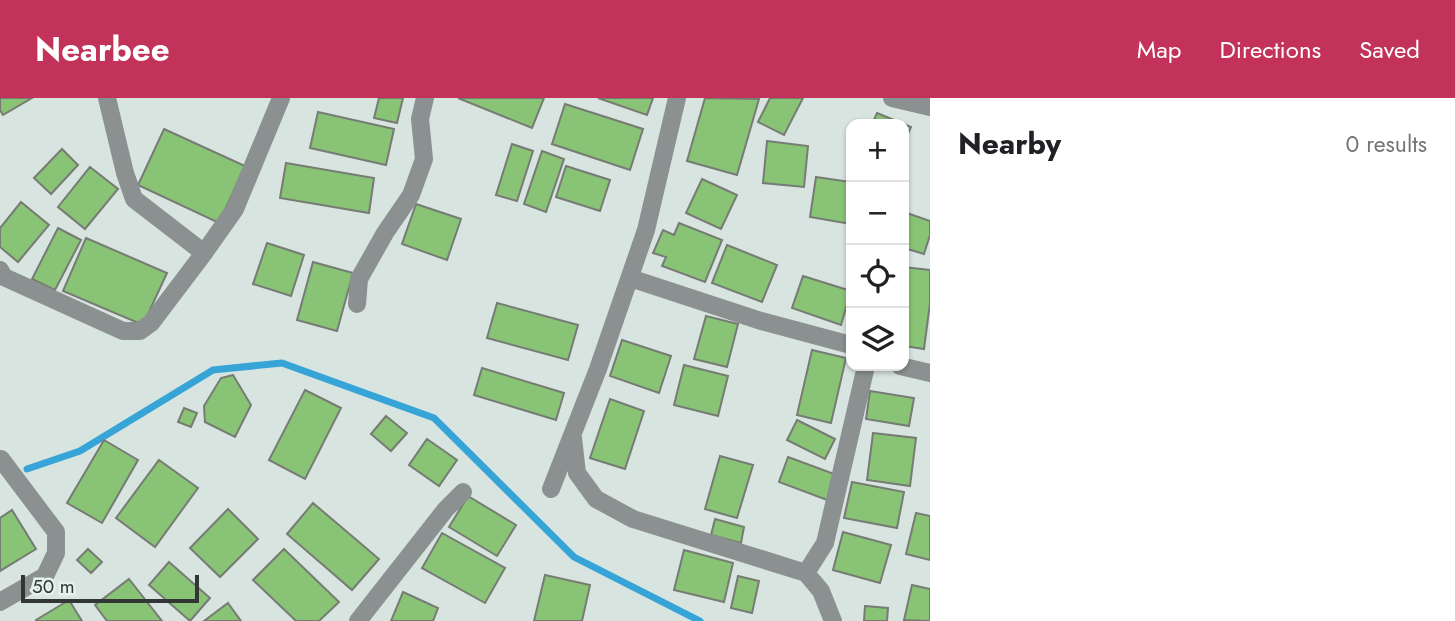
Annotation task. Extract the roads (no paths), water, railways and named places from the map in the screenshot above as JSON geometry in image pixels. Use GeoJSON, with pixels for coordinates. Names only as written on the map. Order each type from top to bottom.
{"type":"FeatureCollection","features":[{"type":"Feature","properties":{"kind":"street"},"geometry":{"type":"LineString","coordinates":[[107,98],[134,199],[204,253]]}},
{"type":"Feature","properties":{"kind":"street"},"geometry":{"type":"LineString","coordinates":[[0,270],[4,277],[123,331],[140,331],[151,323],[235,209],[281,98]]}},
{"type":"Feature","properties":{"kind":"street"},"geometry":{"type":"LineString","coordinates":[[357,304],[359,279],[385,233],[411,195],[424,159],[420,119],[425,98]]}},
{"type":"Feature","properties":{"kind":"street"},"geometry":{"type":"LineString","coordinates":[[551,489],[646,230],[677,98]]}},
{"type":"Feature","properties":{"kind":"street"},"geometry":{"type":"LineString","coordinates":[[892,98],[930,107]]}},
{"type":"Feature","properties":{"kind":"street"},"geometry":{"type":"LineString","coordinates":[[630,278],[761,321],[846,344]]}},
{"type":"Feature","properties":{"kind":"street"},"geometry":{"type":"LineString","coordinates":[[909,368],[930,373]]}},
{"type":"Feature","properties":{"kind":"street"},"geometry":{"type":"LineString","coordinates":[[807,573],[825,542],[865,371]]}},
{"type":"Feature","properties":{"kind":"street"},"geometry":{"type":"LineString","coordinates":[[573,433],[577,472],[596,499],[633,519],[807,573],[821,591],[833,621]]}},
{"type":"Feature","properties":{"kind":"street"},"geometry":{"type":"LineString","coordinates":[[0,602],[45,576],[56,553],[56,532],[1,459]]}},
{"type":"Feature","properties":{"kind":"street"},"geometry":{"type":"LineString","coordinates":[[358,621],[446,509],[463,492]]}},
{"type":"Feature","properties":{"kind":"waterway"},"geometry":{"type":"LineString","coordinates":[[27,469],[80,451],[213,370],[282,363],[434,418],[574,557],[700,621]]}}]}
